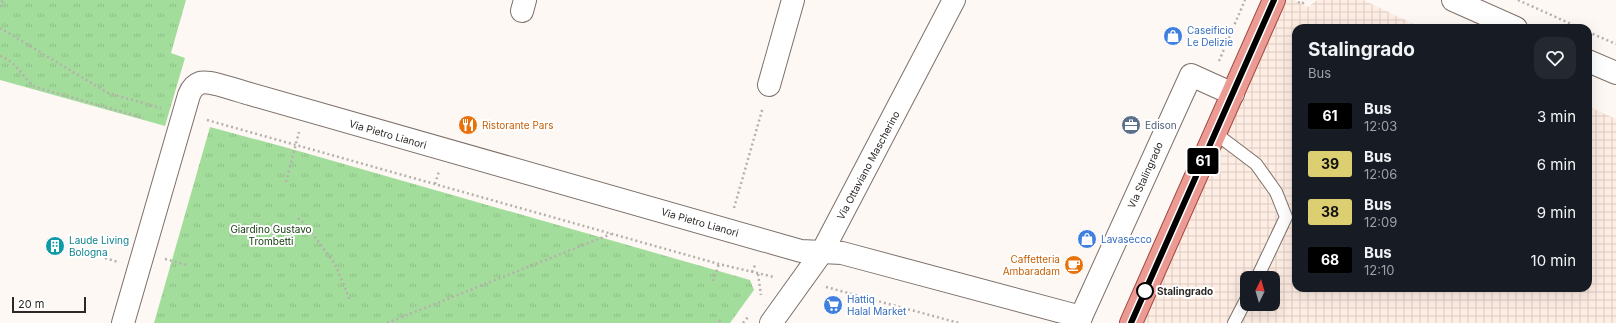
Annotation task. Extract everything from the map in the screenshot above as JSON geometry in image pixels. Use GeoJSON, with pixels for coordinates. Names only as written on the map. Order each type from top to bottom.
{"type":"FeatureCollection","features":[{"type":"Feature","properties":{"kind":"main road"},"geometry":{"type":"LineString","coordinates":[[1131,323],[1274,0]]}},
{"type":"Feature","properties":{"kind":"street"},"geometry":{"type":"LineString","coordinates":[[769,85],[793,0]]}},
{"type":"Feature","properties":{"kind":"street","name":"Via Ottaviano Mascherino"},"geometry":{"type":"LineString","coordinates":[[771,323],[822,252],[954,0]]}},
{"type":"Feature","properties":{"kind":"street"},"geometry":{"type":"LineString","coordinates":[[1453,0],[1507,24]]}},
{"type":"Feature","properties":{"kind":"street"},"geometry":{"type":"LineString","coordinates":[[1592,63],[1616,73]]}},
{"type":"Feature","properties":{"kind":"street","name":"Via Stalingrado"},"geometry":{"type":"LineString","coordinates":[[822,252],[842,253],[1080,320],[1191,75],[1233,94]]}},
{"type":"Feature","properties":{"kind":"street","name":"Via Pietro Lianori"},"geometry":{"type":"LineString","coordinates":[[123,323],[189,94],[192,88],[201,82],[250,94],[801,251],[822,252]]}},
{"type":"Feature","properties":{"kind":"lane"},"geometry":{"type":"LineString","coordinates":[[1215,134],[1256,164],[1276,192],[1286,217],[1260,271]]}},
{"type":"Feature","properties":{"kind":"lane"},"geometry":{"type":"LineString","coordinates":[[1234,323],[1240,311]]}},
{"type":"Feature","properties":{"kind":"path"},"geometry":{"type":"LineString","coordinates":[[0,7],[3,0]]}},
{"type":"Feature","properties":{"kind":"path"},"geometry":{"type":"LineString","coordinates":[[1218,62],[1245,0]]}},
{"type":"Feature","properties":{"kind":"path"},"geometry":{"type":"LineString","coordinates":[[1302,4],[1306,0]]}},
{"type":"Feature","properties":{"kind":"path"},"geometry":{"type":"LineString","coordinates":[[1518,0],[1571,24]]}},
{"type":"Feature","properties":{"kind":"path"},"geometry":{"type":"LineString","coordinates":[[0,28],[108,93],[148,104]]}},
{"type":"Feature","properties":{"kind":"path"},"geometry":{"type":"LineString","coordinates":[[1592,34],[1616,44]]}},
{"type":"Feature","properties":{"kind":"path"},"geometry":{"type":"LineString","coordinates":[[0,56],[13,62],[26,79],[35,87],[144,118]]}},
{"type":"Feature","properties":{"kind":"path"},"geometry":{"type":"LineString","coordinates":[[733,213],[769,85]]}},
{"type":"Feature","properties":{"kind":"path"},"geometry":{"type":"LineString","coordinates":[[200,118],[719,264],[777,278]]}},
{"type":"Feature","properties":{"kind":"path"},"geometry":{"type":"LineString","coordinates":[[286,182],[296,145]]}},
{"type":"Feature","properties":{"kind":"path"},"geometry":{"type":"LineString","coordinates":[[298,218],[306,225],[335,264],[350,300]]}},
{"type":"Feature","properties":{"kind":"path"},"geometry":{"type":"LineString","coordinates":[[387,323],[611,234]]}},
{"type":"Feature","properties":{"kind":"path"},"geometry":{"type":"LineString","coordinates":[[713,281],[719,264]]}},
{"type":"Feature","properties":{"kind":"path"},"geometry":{"type":"LineString","coordinates":[[758,274],[762,298]]}},
{"type":"Feature","properties":{"kind":"path"},"geometry":{"type":"LineString","coordinates":[[826,287],[959,323]]}},
{"type":"Feature","properties":{"kind":"path"},"geometry":{"type":"LineString","coordinates":[[743,323],[752,310]]}},
{"type":"Feature","properties":{"kind":"shaded area"},"geometry":{"type":"Polygon","coordinates":[[[1274,0],[1294,0],[1308,7],[1317,0],[1363,0],[1414,24],[1292,24],[1292,292],[1592,292],[1592,108],[1616,119],[1616,323],[1131,323],[1274,0]]]}},
{"type":"Feature","properties":{"kind":"green space"},"geometry":{"type":"Polygon","coordinates":[[[0,0],[186,0],[171,53],[185,58],[165,126],[0,80],[0,0]]]}},
{"type":"Feature","properties":{"kind":"green space","name":"Giardino Gustavo Trombetti"},"geometry":{"type":"Polygon","coordinates":[[[210,127],[750,280],[754,290],[730,323],[154,323],[210,127]]]}},
{"type":"Feature","properties":{"kind":"bus line","name":"61"},"geometry":{"type":"LineString","coordinates":[[1131,323],[1274,0]]}},
{"type":"Feature","properties":{"kind":"place","name":"Caseificio Le Delizie"},"geometry":{"type":"Point","coordinates":[1173,36]}},
{"type":"Feature","properties":{"kind":"place","name":"Ristorante Pars"},"geometry":{"type":"Point","coordinates":[468,125]}},
{"type":"Feature","properties":{"kind":"place","name":"Edison"},"geometry":{"type":"Point","coordinates":[1131,125]}},
{"type":"Feature","properties":{"kind":"place","name":"Lavasecco"},"geometry":{"type":"Point","coordinates":[1087,239]}},
{"type":"Feature","properties":{"kind":"place","name":"Laude Living Bologna"},"geometry":{"type":"Point","coordinates":[55,246]}},
{"type":"Feature","properties":{"kind":"place","name":"Caffetteria Ambaradam"},"geometry":{"type":"Point","coordinates":[1074,265]}},
{"type":"Feature","properties":{"kind":"place","name":"Stalingrado"},"geometry":{"type":"Point","coordinates":[1145,291]}},
{"type":"Feature","properties":{"kind":"place","name":"Hattiq Halal Market"},"geometry":{"type":"Point","coordinates":[833,305]}}]}
